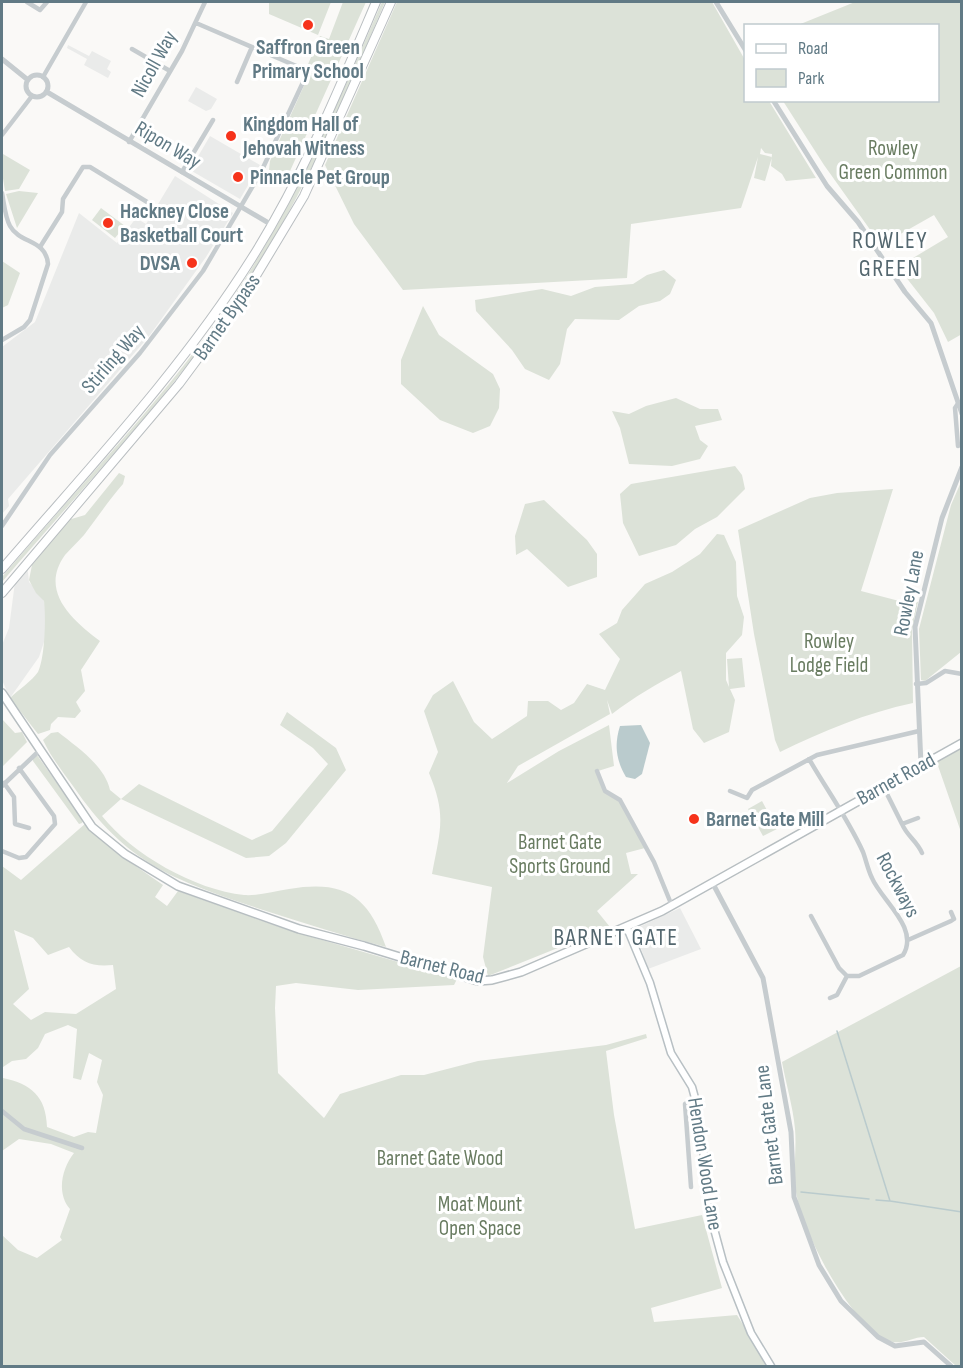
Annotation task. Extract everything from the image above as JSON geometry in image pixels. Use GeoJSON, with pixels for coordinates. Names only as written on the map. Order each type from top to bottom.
{"type":"FeatureCollection","features":[{"type":"Feature","properties":{"kind":"highway","name":"Barnet Bypass"},"geometry":{"type":"LineString","coordinates":[[2,569],[182,358],[229,293],[272,225],[321,129],[376,2]]}},
{"type":"Feature","properties":{"kind":"highway","name":"Barnet Bypass"},"geometry":{"type":"LineString","coordinates":[[2,593],[178,384],[248,290],[312,179],[391,2]]}},
{"type":"Feature","properties":{"kind":"main road","name":"Barnet Road"},"geometry":{"type":"LineString","coordinates":[[2,693],[92,827],[116,848],[178,886],[299,929],[485,981],[521,972],[627,928],[672,906],[962,743]]}},
{"type":"Feature","properties":{"kind":"main road","name":"Hendon Wood Lane"},"geometry":{"type":"LineString","coordinates":[[627,928],[650,983],[671,1053],[692,1087],[703,1146],[707,1203],[721,1252],[751,1333],[771,1366]]}},
{"type":"Feature","properties":{"kind":"street"},"geometry":{"type":"LineString","coordinates":[[27,2],[40,10],[47,2]]}},
{"type":"Feature","properties":{"kind":"street"},"geometry":{"type":"LineString","coordinates":[[43,77],[86,2]]}},
{"type":"Feature","properties":{"kind":"street","name":"Nicoll Way"},"geometry":{"type":"LineString","coordinates":[[129,142],[170,71],[205,2]]}},
{"type":"Feature","properties":{"kind":"street"},"geometry":{"type":"LineString","coordinates":[[716,2],[744,48]]}},
{"type":"Feature","properties":{"kind":"street"},"geometry":{"type":"LineString","coordinates":[[196,23],[252,47],[237,82]]}},
{"type":"Feature","properties":{"kind":"street","name":"Stirling Way"},"geometry":{"type":"LineString","coordinates":[[2,526],[50,455],[166,322],[242,208],[279,136],[305,75],[301,68],[252,47]]}},
{"type":"Feature","properties":{"kind":"street"},"geometry":{"type":"LineString","coordinates":[[132,49],[170,71]]}},
{"type":"Feature","properties":{"kind":"street"},"geometry":{"type":"LineString","coordinates":[[2,59],[28,80]]}},
{"type":"Feature","properties":{"kind":"street"},"geometry":{"type":"LineString","coordinates":[[37,75],[43,77],[49,86],[47,92],[42,97],[32,96],[26,87],[28,80],[37,75]]}},
{"type":"Feature","properties":{"kind":"street","name":"Ripon Way"},"geometry":{"type":"LineString","coordinates":[[47,92],[272,225]]}},
{"type":"Feature","properties":{"kind":"street"},"geometry":{"type":"LineString","coordinates":[[2,135],[32,96]]}},
{"type":"Feature","properties":{"kind":"street"},"geometry":{"type":"LineString","coordinates":[[774,102],[827,186],[858,222],[931,323],[962,414]]}},
{"type":"Feature","properties":{"kind":"street"},"geometry":{"type":"LineString","coordinates":[[182,172],[213,120]]}},
{"type":"Feature","properties":{"kind":"street"},"geometry":{"type":"LineString","coordinates":[[40,247],[62,212],[63,199],[83,166],[90,167],[152,205]]}},
{"type":"Feature","properties":{"kind":"street"},"geometry":{"type":"LineString","coordinates":[[2,197],[12,228],[40,247],[46,255],[48,264],[30,320],[24,327],[2,340]]}},
{"type":"Feature","properties":{"kind":"street"},"geometry":{"type":"LineString","coordinates":[[958,446],[955,408],[959,402]]}},
{"type":"Feature","properties":{"kind":"street","name":"Rowley Lane"},"geometry":{"type":"LineString","coordinates":[[921,765],[915,627],[942,518],[962,467]]}},
{"type":"Feature","properties":{"kind":"street"},"geometry":{"type":"LineString","coordinates":[[916,684],[926,683],[945,671],[962,674]]}},
{"type":"Feature","properties":{"kind":"street"},"geometry":{"type":"LineString","coordinates":[[729,791],[747,798],[752,790],[809,759],[847,746],[919,731]]}},
{"type":"Feature","properties":{"kind":"street"},"geometry":{"type":"LineString","coordinates":[[29,828],[15,824],[14,797],[3,785],[40,750]]}},
{"type":"Feature","properties":{"kind":"street","name":"Rockways"},"geometry":{"type":"LineString","coordinates":[[809,759],[863,852],[872,880],[891,903],[908,940],[903,955],[859,976],[847,976]]}},
{"type":"Feature","properties":{"kind":"street"},"geometry":{"type":"LineString","coordinates":[[2,851],[19,858],[26,857],[55,824],[54,816],[19,768]]}},
{"type":"Feature","properties":{"kind":"street"},"geometry":{"type":"LineString","coordinates":[[597,771],[605,791],[620,800],[654,862],[672,906]]}},
{"type":"Feature","properties":{"kind":"street"},"geometry":{"type":"LineString","coordinates":[[884,786],[906,835],[918,844],[922,853]]}},
{"type":"Feature","properties":{"kind":"street"},"geometry":{"type":"LineString","coordinates":[[902,824],[918,818]]}},
{"type":"Feature","properties":{"kind":"street","name":"Barnet Gate Lane"},"geometry":{"type":"LineString","coordinates":[[712,882],[763,978],[789,1122],[794,1197],[812,1250],[831,1288],[846,1308],[871,1332],[891,1346],[924,1342],[951,1366]]}},
{"type":"Feature","properties":{"kind":"street"},"geometry":{"type":"LineString","coordinates":[[908,940],[951,921],[954,919],[951,912]]}},
{"type":"Feature","properties":{"kind":"street"},"geometry":{"type":"LineString","coordinates":[[811,916],[829,945],[839,968],[847,976],[837,995],[830,998]]}},
{"type":"Feature","properties":{"kind":"street"},"geometry":{"type":"LineString","coordinates":[[815,925],[822,921]]}},
{"type":"Feature","properties":{"kind":"street"},"geometry":{"type":"LineString","coordinates":[[691,1186],[685,1104],[695,1098]]}},
{"type":"Feature","properties":{"kind":"street"},"geometry":{"type":"LineString","coordinates":[[2,1111],[24,1129],[82,1148]]}},
{"type":"Feature","properties":{"kind":"shaded area"},"geometry":{"type":"Polygon","coordinates":[[[68,45],[89,56],[92,51],[111,61],[107,69],[111,72],[108,78],[84,65],[87,59],[67,48],[68,45]]]}},
{"type":"Feature","properties":{"kind":"shaded area"},"geometry":{"type":"Polygon","coordinates":[[[196,87],[217,99],[211,109],[206,111],[188,101],[196,87]]]}},
{"type":"Feature","properties":{"kind":"shaded area"},"geometry":{"type":"Polygon","coordinates":[[[210,136],[260,165],[240,199],[190,170],[210,136]]]}},
{"type":"Feature","properties":{"kind":"shaded area"},"geometry":{"type":"Polygon","coordinates":[[[175,176],[233,213],[206,257],[150,335],[8,499],[9,506],[2,514],[2,347],[35,322],[79,213],[117,243],[136,218],[146,224],[175,176]]]}},
{"type":"Feature","properties":{"kind":"shaded area"},"geometry":{"type":"Polygon","coordinates":[[[27,563],[29,582],[42,595],[47,611],[47,633],[39,657],[10,698],[2,680],[2,645],[9,628],[15,582],[27,563]]]}},
{"type":"Feature","properties":{"kind":"shaded area"},"geometry":{"type":"Polygon","coordinates":[[[641,725],[650,743],[642,774],[635,779],[626,777],[623,771],[618,758],[617,740],[620,726],[641,725]]]}},
{"type":"Feature","properties":{"kind":"shaded area"},"geometry":{"type":"Polygon","coordinates":[[[680,908],[701,949],[648,969],[636,933],[639,927],[680,908]]]}},
{"type":"Feature","properties":{"kind":"green space","name":"Saffron Green Primary School"},"geometry":{"type":"Polygon","coordinates":[[[269,2],[331,2],[318,35],[269,14],[269,2]]]}},
{"type":"Feature","properties":{"kind":"green space"},"geometry":{"type":"Polygon","coordinates":[[[343,2],[366,2],[286,180],[269,170],[270,161],[307,79],[306,69],[320,36],[329,39],[343,2]]]}},
{"type":"Feature","properties":{"kind":"green space"},"geometry":{"type":"Polygon","coordinates":[[[382,2],[385,2],[325,140],[292,206],[254,271],[197,353],[166,392],[2,582],[2,577],[155,401],[212,328],[238,290],[298,185],[382,2]]]}},
{"type":"Feature","properties":{"kind":"green space"},"geometry":{"type":"Polygon","coordinates":[[[397,2],[712,2],[744,58],[744,102],[770,102],[816,178],[786,181],[782,174],[771,166],[772,158],[765,181],[754,178],[758,157],[741,208],[631,224],[627,278],[403,290],[354,224],[325,165],[397,2]],[[761,148],[760,154],[772,157],[772,154],[765,153],[761,148]]]}},
{"type":"Feature","properties":{"kind":"green space","name":"Rowley Green Common"},"geometry":{"type":"Polygon","coordinates":[[[855,2],[961,2],[962,334],[948,342],[934,313],[898,267],[948,237],[934,215],[881,245],[824,165],[784,102],[939,102],[939,24],[800,24],[855,2]]]}},
{"type":"Feature","properties":{"kind":"green space"},"geometry":{"type":"Polygon","coordinates":[[[3,154],[30,170],[19,189],[5,191],[2,172],[3,154]]]}},
{"type":"Feature","properties":{"kind":"green space"},"geometry":{"type":"Polygon","coordinates":[[[19,191],[38,193],[17,228],[6,194],[19,191]]]}},
{"type":"Feature","properties":{"kind":"green space","name":"Hackney Close Basketball Court"},"geometry":{"type":"Polygon","coordinates":[[[101,208],[125,226],[115,238],[92,220],[101,208]]]}},
{"type":"Feature","properties":{"kind":"green space"},"geometry":{"type":"Polygon","coordinates":[[[2,261],[20,273],[8,305],[2,308],[2,261]]]}},
{"type":"Feature","properties":{"kind":"green space"},"geometry":{"type":"Polygon","coordinates":[[[664,270],[676,280],[670,294],[660,301],[639,306],[619,320],[575,319],[567,329],[560,364],[549,380],[525,369],[512,350],[476,311],[475,300],[542,289],[571,296],[595,287],[633,284],[647,275],[664,270]]]}},
{"type":"Feature","properties":{"kind":"green space"},"geometry":{"type":"Polygon","coordinates":[[[423,306],[439,335],[493,374],[500,389],[499,408],[490,426],[473,433],[440,420],[401,384],[401,360],[423,306]]]}},
{"type":"Feature","properties":{"kind":"green space"},"geometry":{"type":"Polygon","coordinates":[[[676,398],[700,409],[718,409],[722,420],[695,426],[700,440],[708,446],[700,459],[672,466],[629,464],[620,428],[612,411],[629,414],[646,406],[676,398]]]}},
{"type":"Feature","properties":{"kind":"green space"},"geometry":{"type":"Polygon","coordinates":[[[735,466],[742,475],[745,489],[717,517],[695,529],[676,545],[639,556],[623,523],[620,494],[631,484],[735,466]]]}},
{"type":"Feature","properties":{"kind":"green space"},"geometry":{"type":"Polygon","coordinates":[[[119,473],[125,476],[123,484],[84,535],[65,555],[58,568],[57,592],[62,604],[79,624],[100,641],[81,670],[85,691],[76,702],[81,711],[75,718],[58,717],[51,724],[50,730],[38,734],[10,698],[38,672],[44,648],[44,601],[36,593],[29,580],[32,565],[68,520],[85,515],[119,473]]]}},
{"type":"Feature","properties":{"kind":"green space"},"geometry":{"type":"Polygon","coordinates":[[[961,482],[961,652],[925,681],[921,680],[919,629],[951,505],[961,482]]]}},
{"type":"Feature","properties":{"kind":"green space","name":"Rowley Lodge Field"},"geometry":{"type":"Polygon","coordinates":[[[893,489],[861,591],[903,602],[918,602],[912,630],[913,703],[845,723],[780,752],[775,740],[754,634],[738,530],[810,498],[837,493],[893,489]]]}},
{"type":"Feature","properties":{"kind":"green space"},"geometry":{"type":"Polygon","coordinates":[[[544,500],[587,540],[597,554],[597,577],[568,587],[527,549],[516,555],[515,536],[525,504],[544,500]]]}},
{"type":"Feature","properties":{"kind":"green space","name":"Barnet Gate Sports Ground"},"geometry":{"type":"Polygon","coordinates":[[[717,534],[724,535],[736,562],[737,596],[744,617],[742,635],[726,653],[726,680],[729,687],[727,659],[742,658],[745,687],[730,689],[735,700],[729,732],[704,743],[693,729],[681,671],[612,714],[607,700],[610,714],[518,766],[507,783],[559,751],[609,725],[614,766],[598,771],[606,791],[620,800],[645,848],[626,853],[631,874],[638,874],[597,911],[610,927],[488,976],[483,957],[492,887],[432,874],[439,834],[440,812],[429,773],[438,752],[424,711],[433,695],[453,681],[474,722],[492,739],[527,716],[528,701],[548,701],[561,710],[574,703],[587,684],[605,690],[620,659],[599,634],[617,623],[622,610],[645,584],[672,572],[700,554],[717,534]]]}},
{"type":"Feature","properties":{"kind":"green space"},"geometry":{"type":"Polygon","coordinates":[[[287,712],[336,748],[346,770],[286,843],[269,856],[246,858],[121,799],[139,784],[252,840],[272,831],[328,764],[313,748],[280,725],[287,712]]]}},
{"type":"Feature","properties":{"kind":"green space"},"geometry":{"type":"Polygon","coordinates":[[[2,719],[15,733],[22,732],[27,742],[2,767],[2,719]]]}},
{"type":"Feature","properties":{"kind":"green space"},"geometry":{"type":"Polygon","coordinates":[[[58,732],[96,765],[110,790],[121,799],[102,816],[130,844],[166,868],[205,886],[244,895],[308,887],[339,890],[362,903],[379,929],[386,947],[263,910],[179,879],[156,867],[114,835],[93,813],[57,764],[43,740],[51,733],[58,732]]]}},
{"type":"Feature","properties":{"kind":"green space"},"geometry":{"type":"Polygon","coordinates":[[[961,749],[961,832],[936,760],[961,749]]]}},
{"type":"Feature","properties":{"kind":"green space"},"geometry":{"type":"Polygon","coordinates":[[[37,755],[83,820],[82,823],[79,824],[33,761],[37,755]]]}},
{"type":"Feature","properties":{"kind":"green space"},"geometry":{"type":"Polygon","coordinates":[[[762,801],[777,829],[763,836],[748,809],[762,801]]]}},
{"type":"Feature","properties":{"kind":"green space","name":"Moat Mount Open Space"},"geometry":{"type":"Polygon","coordinates":[[[86,823],[114,851],[163,885],[155,897],[167,906],[178,891],[291,931],[457,979],[454,985],[358,990],[296,983],[276,986],[278,1073],[324,1118],[340,1094],[401,1075],[424,1075],[478,1061],[606,1045],[646,1034],[647,1038],[606,1051],[614,1115],[635,1229],[702,1215],[722,1288],[651,1308],[654,1322],[737,1315],[769,1366],[2,1366],[2,1235],[18,1250],[37,1258],[62,1240],[60,1237],[70,1209],[63,1196],[62,1181],[66,1166],[74,1153],[51,1144],[19,1139],[2,1151],[2,866],[21,880],[86,823]],[[14,930],[29,989],[13,1004],[31,1020],[45,1012],[76,1014],[116,989],[113,965],[88,963],[78,957],[69,947],[48,955],[33,938],[14,930]],[[68,1025],[45,1034],[38,1048],[26,1059],[12,1061],[3,1067],[3,1078],[22,1084],[35,1093],[44,1107],[47,1127],[74,1137],[88,1132],[96,1133],[103,1095],[97,1082],[102,1060],[89,1053],[81,1080],[73,1078],[77,1029],[68,1025]]]}},
{"type":"Feature","properties":{"kind":"green space"},"geometry":{"type":"Polygon","coordinates":[[[961,966],[961,1366],[956,1366],[924,1337],[893,1342],[878,1335],[847,1302],[833,1280],[809,1234],[797,1197],[795,1129],[782,1062],[961,966]]]}},
{"type":"Feature","properties":{"kind":"waterway"},"geometry":{"type":"LineString","coordinates":[[837,1031],[890,1201],[962,1212]]}},
{"type":"Feature","properties":{"kind":"waterway"},"geometry":{"type":"LineString","coordinates":[[801,1192],[869,1199]]}},
{"type":"Feature","properties":{"kind":"waterway"},"geometry":{"type":"LineString","coordinates":[[876,1200],[889,1201]]}},
{"type":"Feature","properties":{"kind":"place","name":"Saffron Green Primary School"},"geometry":{"type":"Point","coordinates":[308,25]}},
{"type":"Feature","properties":{"kind":"place","name":"Kingdom Hall of Jehovah Witness"},"geometry":{"type":"Point","coordinates":[231,136]}},
{"type":"Feature","properties":{"kind":"place","name":"Pinnacle Pet Group"},"geometry":{"type":"Point","coordinates":[238,177]}},
{"type":"Feature","properties":{"kind":"place","name":"Hackney Close Basketball Court"},"geometry":{"type":"Point","coordinates":[108,223]}},
{"type":"Feature","properties":{"kind":"place","name":"DVSA"},"geometry":{"type":"Point","coordinates":[192,263]}},
{"type":"Feature","properties":{"kind":"place","name":"Barnet Gate Mill"},"geometry":{"type":"Point","coordinates":[694,819]}},
{"type":"Feature","properties":{"kind":"district","name":"ROWLEY GREEN"},"geometry":{"type":"Point","coordinates":[890,254]}},
{"type":"Feature","properties":{"kind":"district","name":"BARNET GATE"},"geometry":{"type":"Point","coordinates":[616,937]}},
{"type":"Feature","properties":{"kind":"park label","name":"Barnet Gate Wood"},"geometry":{"type":"Point","coordinates":[440,1158]}}]}
